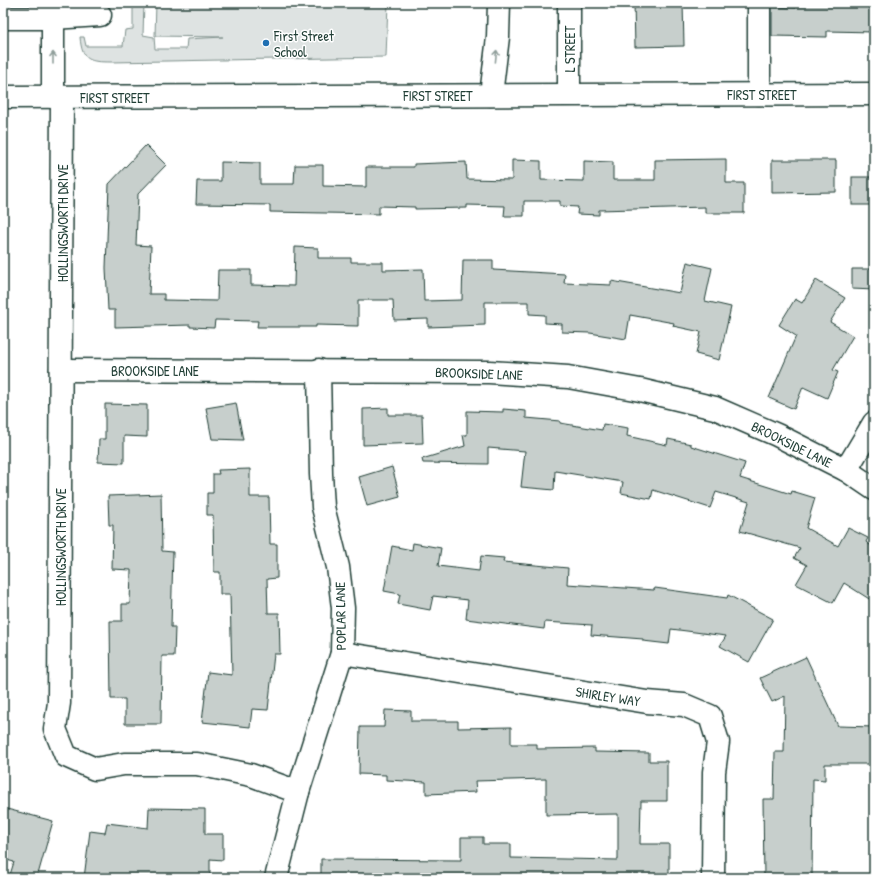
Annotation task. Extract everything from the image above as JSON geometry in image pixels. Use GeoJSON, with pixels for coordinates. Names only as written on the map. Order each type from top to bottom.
{"type":"FeatureCollection","features":[{"type":"Feature","properties":{"kind":"street"},"geometry":{"type":"LineString","coordinates":[[491,95],[498,37],[499,3]]}},
{"type":"Feature","properties":{"kind":"street","name":"L STREET"},"geometry":{"type":"LineString","coordinates":[[569,3],[569,94]]}},
{"type":"Feature","properties":{"kind":"street"},"geometry":{"type":"LineString","coordinates":[[759,3],[759,94]]}},
{"type":"Feature","properties":{"kind":"street"},"geometry":{"type":"LineString","coordinates":[[3,18],[100,16]]}},
{"type":"Feature","properties":{"kind":"street","name":"HOLLINGSWORTH DRIVE"},"geometry":{"type":"LineString","coordinates":[[53,18],[57,97],[61,370],[59,703],[55,729],[66,756],[94,769],[124,764],[197,764],[251,775],[298,792]]}},
{"type":"Feature","properties":{"kind":"street","name":"FIRST STREET"},"geometry":{"type":"LineString","coordinates":[[3,97],[874,94]]}},
{"type":"Feature","properties":{"kind":"street","name":"BROOKSIDE LANE"},"geometry":{"type":"LineString","coordinates":[[61,370],[319,370],[489,372],[568,377],[640,390],[715,408],[777,435],[846,470],[874,489]]}},
{"type":"Feature","properties":{"kind":"street","name":"POPLAR LANE"},"geometry":{"type":"LineString","coordinates":[[276,878],[298,792],[342,653],[343,608],[338,567],[323,507],[319,370]]}},
{"type":"Feature","properties":{"kind":"street"},"geometry":{"type":"LineString","coordinates":[[846,470],[874,424]]}},
{"type":"Feature","properties":{"kind":"street","name":"SHIRLEY WAY"},"geometry":{"type":"LineString","coordinates":[[342,653],[646,702],[684,705],[710,716],[718,742],[714,772],[713,878]]}},
{"type":"Feature","properties":{"kind":"shaded area","name":"First Street School"},"geometry":{"type":"Polygon","coordinates":[[[133,3],[144,3],[143,35],[154,37],[155,49],[186,49],[187,39],[223,37],[155,36],[156,3],[388,3],[386,57],[112,62],[92,60],[88,58],[83,51],[80,37],[84,37],[86,46],[123,46],[125,30],[133,29],[133,3]]]}},
{"type":"Feature","properties":{"kind":"building"},"geometry":{"type":"Polygon","coordinates":[[[634,3],[683,3],[684,46],[635,47],[634,3]]]}},
{"type":"Feature","properties":{"kind":"building"},"geometry":{"type":"Polygon","coordinates":[[[796,3],[874,3],[874,32],[827,31],[827,37],[772,36],[772,7],[796,8],[796,3]]]}},
{"type":"Feature","properties":{"kind":"building"},"geometry":{"type":"Polygon","coordinates":[[[146,145],[166,165],[138,194],[136,245],[151,246],[149,294],[164,294],[164,300],[217,301],[218,270],[251,270],[251,285],[294,286],[295,247],[318,248],[318,258],[351,258],[351,262],[383,262],[383,270],[423,269],[424,301],[462,300],[463,260],[493,260],[493,270],[565,274],[564,283],[611,285],[611,281],[680,293],[687,262],[712,268],[705,301],[731,307],[719,360],[696,354],[701,332],[673,326],[674,323],[630,315],[626,339],[590,333],[562,332],[562,324],[545,323],[545,315],[529,314],[529,302],[485,302],[485,325],[428,327],[428,319],[394,320],[393,300],[358,300],[358,326],[316,325],[316,327],[257,327],[258,321],[215,320],[214,328],[190,327],[190,325],[115,327],[115,310],[108,310],[106,268],[109,184],[146,145]]]}},
{"type":"Feature","properties":{"kind":"building"},"geometry":{"type":"Polygon","coordinates":[[[726,159],[726,183],[744,183],[744,213],[705,213],[705,207],[599,210],[599,215],[577,214],[578,207],[560,206],[560,201],[524,201],[524,216],[504,216],[505,206],[467,205],[467,208],[415,209],[415,207],[379,206],[379,214],[270,212],[270,205],[196,204],[197,181],[221,181],[221,162],[260,163],[260,184],[294,184],[295,165],[323,165],[323,186],[366,187],[366,167],[414,167],[414,164],[466,162],[467,179],[512,180],[512,160],[541,161],[541,180],[584,181],[584,161],[613,162],[613,180],[655,180],[655,160],[726,159]]]}},
{"type":"Feature","properties":{"kind":"building"},"geometry":{"type":"Polygon","coordinates":[[[772,160],[836,160],[836,192],[772,193],[772,160]]]}},
{"type":"Feature","properties":{"kind":"building"},"geometry":{"type":"Polygon","coordinates":[[[852,177],[874,177],[874,205],[852,205],[852,177]]]}},
{"type":"Feature","properties":{"kind":"building"},"geometry":{"type":"Polygon","coordinates":[[[852,269],[874,269],[874,290],[852,289],[852,269]]]}},
{"type":"Feature","properties":{"kind":"building"},"geometry":{"type":"Polygon","coordinates":[[[816,280],[845,298],[830,322],[853,336],[833,370],[838,372],[827,398],[803,387],[794,409],[769,398],[796,336],[779,325],[795,299],[802,303],[816,280]]]}},
{"type":"Feature","properties":{"kind":"building"},"geometry":{"type":"Polygon","coordinates":[[[236,403],[243,440],[212,439],[206,408],[236,403]]]}},
{"type":"Feature","properties":{"kind":"building"},"geometry":{"type":"Polygon","coordinates":[[[105,404],[147,405],[147,437],[124,436],[124,463],[98,462],[99,439],[105,439],[105,404]]]}},
{"type":"Feature","properties":{"kind":"building"},"geometry":{"type":"Polygon","coordinates":[[[388,408],[388,415],[422,415],[423,443],[363,445],[363,409],[388,408]]]}},
{"type":"Feature","properties":{"kind":"building"},"geometry":{"type":"Polygon","coordinates":[[[503,409],[526,411],[526,418],[560,421],[560,423],[602,430],[603,424],[628,428],[627,436],[667,445],[668,439],[691,444],[691,446],[745,463],[740,478],[791,494],[792,491],[815,498],[806,528],[838,546],[848,528],[868,538],[866,542],[874,548],[874,602],[844,583],[833,603],[796,584],[807,565],[794,558],[800,548],[740,531],[749,502],[716,492],[710,508],[653,490],[651,499],[621,493],[623,482],[555,471],[554,490],[521,487],[525,451],[488,448],[488,464],[423,463],[422,459],[465,446],[463,435],[467,435],[467,411],[503,412],[503,409]]]}},
{"type":"Feature","properties":{"kind":"building"},"geometry":{"type":"Polygon","coordinates":[[[392,467],[400,497],[367,506],[359,477],[392,467]]]}},
{"type":"Feature","properties":{"kind":"building"},"geometry":{"type":"Polygon","coordinates":[[[250,469],[250,497],[269,497],[270,544],[277,544],[277,578],[267,579],[268,613],[279,613],[280,654],[274,654],[268,710],[252,709],[250,727],[202,722],[208,672],[232,675],[230,594],[220,594],[220,572],[214,572],[213,515],[207,515],[207,493],[213,493],[213,474],[219,474],[218,470],[250,469]]]}},
{"type":"Feature","properties":{"kind":"building"},"geometry":{"type":"Polygon","coordinates":[[[161,494],[162,551],[173,552],[171,627],[175,627],[174,656],[162,656],[161,724],[125,724],[125,699],[111,699],[110,621],[122,621],[122,604],[130,604],[131,570],[112,569],[113,525],[109,525],[108,496],[161,494]]]}},
{"type":"Feature","properties":{"kind":"building"},"geometry":{"type":"Polygon","coordinates":[[[413,543],[441,548],[438,566],[479,571],[481,556],[504,558],[503,562],[568,568],[567,584],[654,590],[655,588],[727,598],[728,595],[773,619],[749,662],[720,646],[726,636],[671,629],[669,644],[643,641],[643,639],[591,635],[592,625],[545,622],[544,629],[466,619],[468,600],[433,596],[430,610],[398,604],[400,594],[384,591],[392,546],[412,550],[413,543]]]}},
{"type":"Feature","properties":{"kind":"building"},"geometry":{"type":"Polygon","coordinates":[[[806,657],[838,726],[874,727],[874,764],[825,764],[825,780],[813,779],[812,878],[764,878],[763,799],[774,799],[775,752],[784,752],[785,696],[772,702],[760,678],[806,657]]]}},
{"type":"Feature","properties":{"kind":"building"},"geometry":{"type":"Polygon","coordinates":[[[385,710],[411,711],[411,721],[458,721],[458,728],[511,727],[511,744],[537,744],[537,749],[595,748],[595,752],[649,753],[649,761],[667,761],[667,801],[641,801],[640,844],[669,844],[669,878],[321,878],[321,859],[461,860],[461,837],[483,837],[483,844],[511,844],[511,858],[618,860],[618,814],[546,815],[546,779],[475,781],[476,792],[426,794],[426,782],[386,780],[386,775],[359,774],[360,727],[384,727],[385,710]]]}},
{"type":"Feature","properties":{"kind":"building"},"geometry":{"type":"Polygon","coordinates":[[[3,808],[53,821],[37,878],[9,878],[14,862],[3,859],[3,808]]]}},
{"type":"Feature","properties":{"kind":"building"},"geometry":{"type":"Polygon","coordinates":[[[149,808],[205,809],[205,834],[223,834],[223,860],[210,859],[210,878],[84,878],[90,831],[105,833],[107,823],[148,828],[149,808]]]}},
{"type":"Feature","properties":{"kind":"place","name":"First Street School"},"geometry":{"type":"Point","coordinates":[266,43]}}]}
